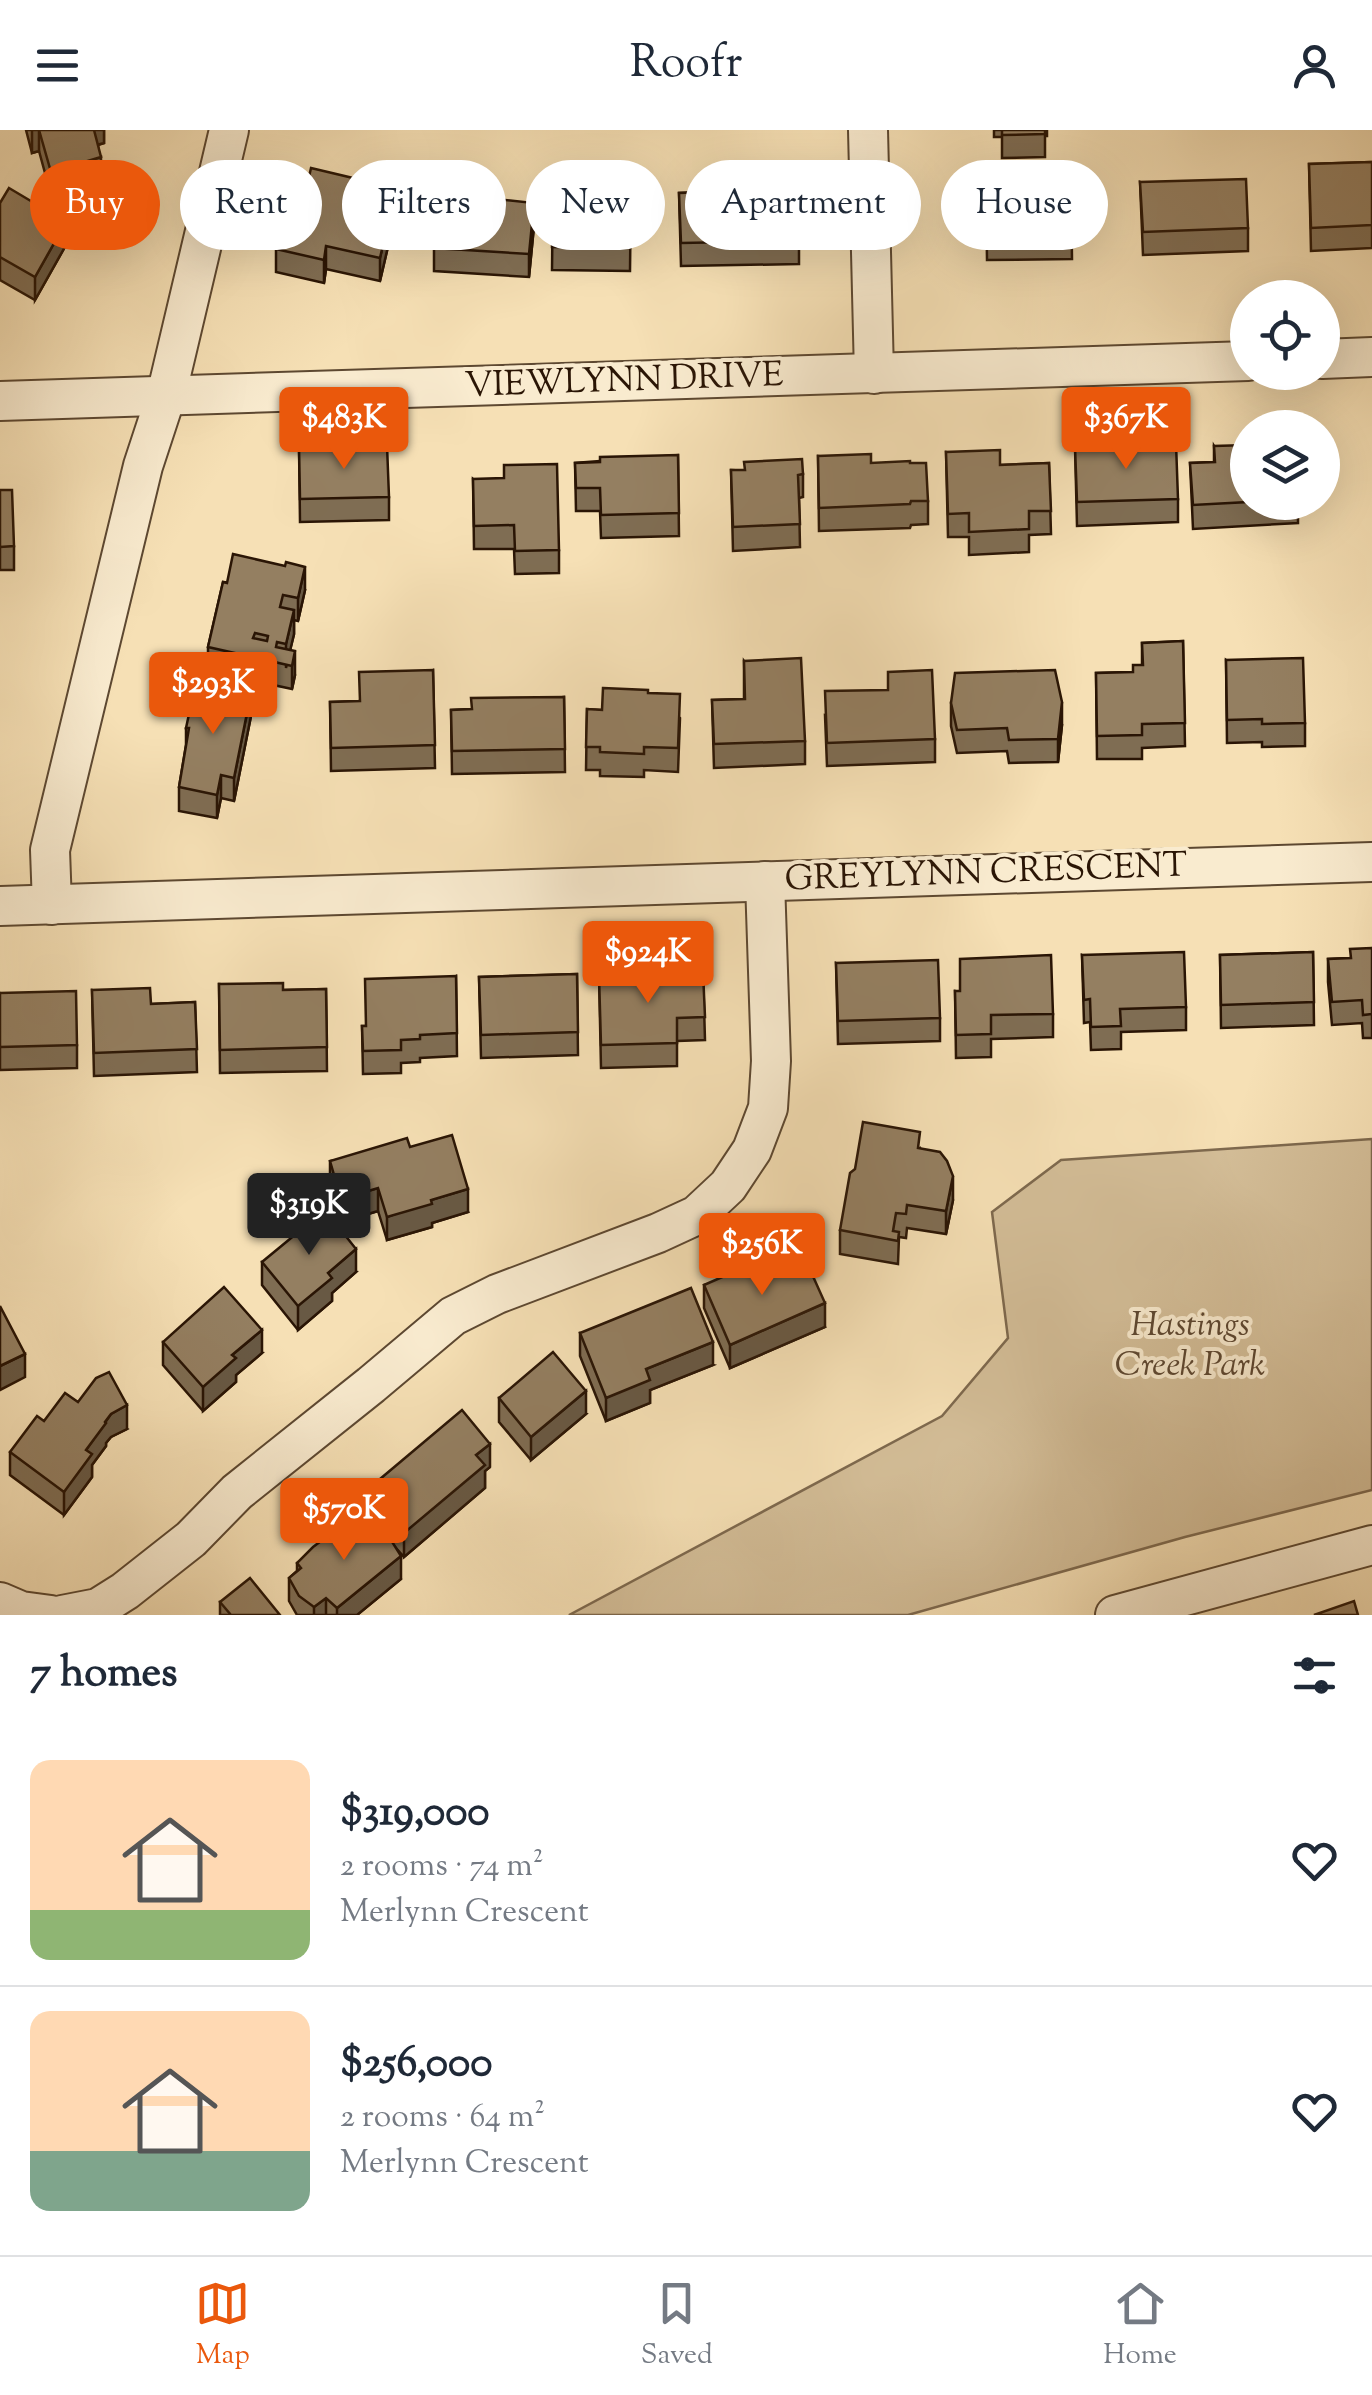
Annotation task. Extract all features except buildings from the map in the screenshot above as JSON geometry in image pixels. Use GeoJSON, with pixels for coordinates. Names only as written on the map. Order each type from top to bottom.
{"type":"FeatureCollection","features":[{"type":"Feature","properties":{"kind":"street"},"geometry":{"type":"LineString","coordinates":[[52,904],[50,850],[144,466],[166,396],[229,130]]}},
{"type":"Feature","properties":{"kind":"street"},"geometry":{"type":"LineString","coordinates":[[868,130],[874,374]]}},
{"type":"Feature","properties":{"kind":"street"},"geometry":{"type":"LineString","coordinates":[[1340,358],[1372,357]]}},
{"type":"Feature","properties":{"kind":"street","name":"VIEWLYNN DRIVE"},"geometry":{"type":"LineString","coordinates":[[0,402],[1230,362]]}},
{"type":"Feature","properties":{"kind":"street","name":"GREYLYNN CRESCENT"},"geometry":{"type":"LineString","coordinates":[[0,906],[1372,862]]}},
{"type":"Feature","properties":{"kind":"street"},"geometry":{"type":"LineString","coordinates":[[62,1615],[98,1608],[125,1591],[190,1539],[236,1492],[453,1316],[496,1294],[697,1215],[728,1186],[752,1150],[768,1108],[771,1061],[766,881]]}},
{"type":"Feature","properties":{"kind":"street"},"geometry":{"type":"LineString","coordinates":[[1115,1615],[1372,1545]]}},
{"type":"Feature","properties":{"kind":"street"},"geometry":{"type":"LineString","coordinates":[[0,1602],[22,1611],[52,1615]]}},
{"type":"Feature","properties":{"kind":"green space","name":"Hastings Creek Park"},"geometry":{"type":"Polygon","coordinates":[[[1372,1139],[1372,1490],[1185,1537],[908,1615],[569,1615],[942,1416],[1008,1338],[992,1212],[1061,1160],[1372,1139]]]}}]}
